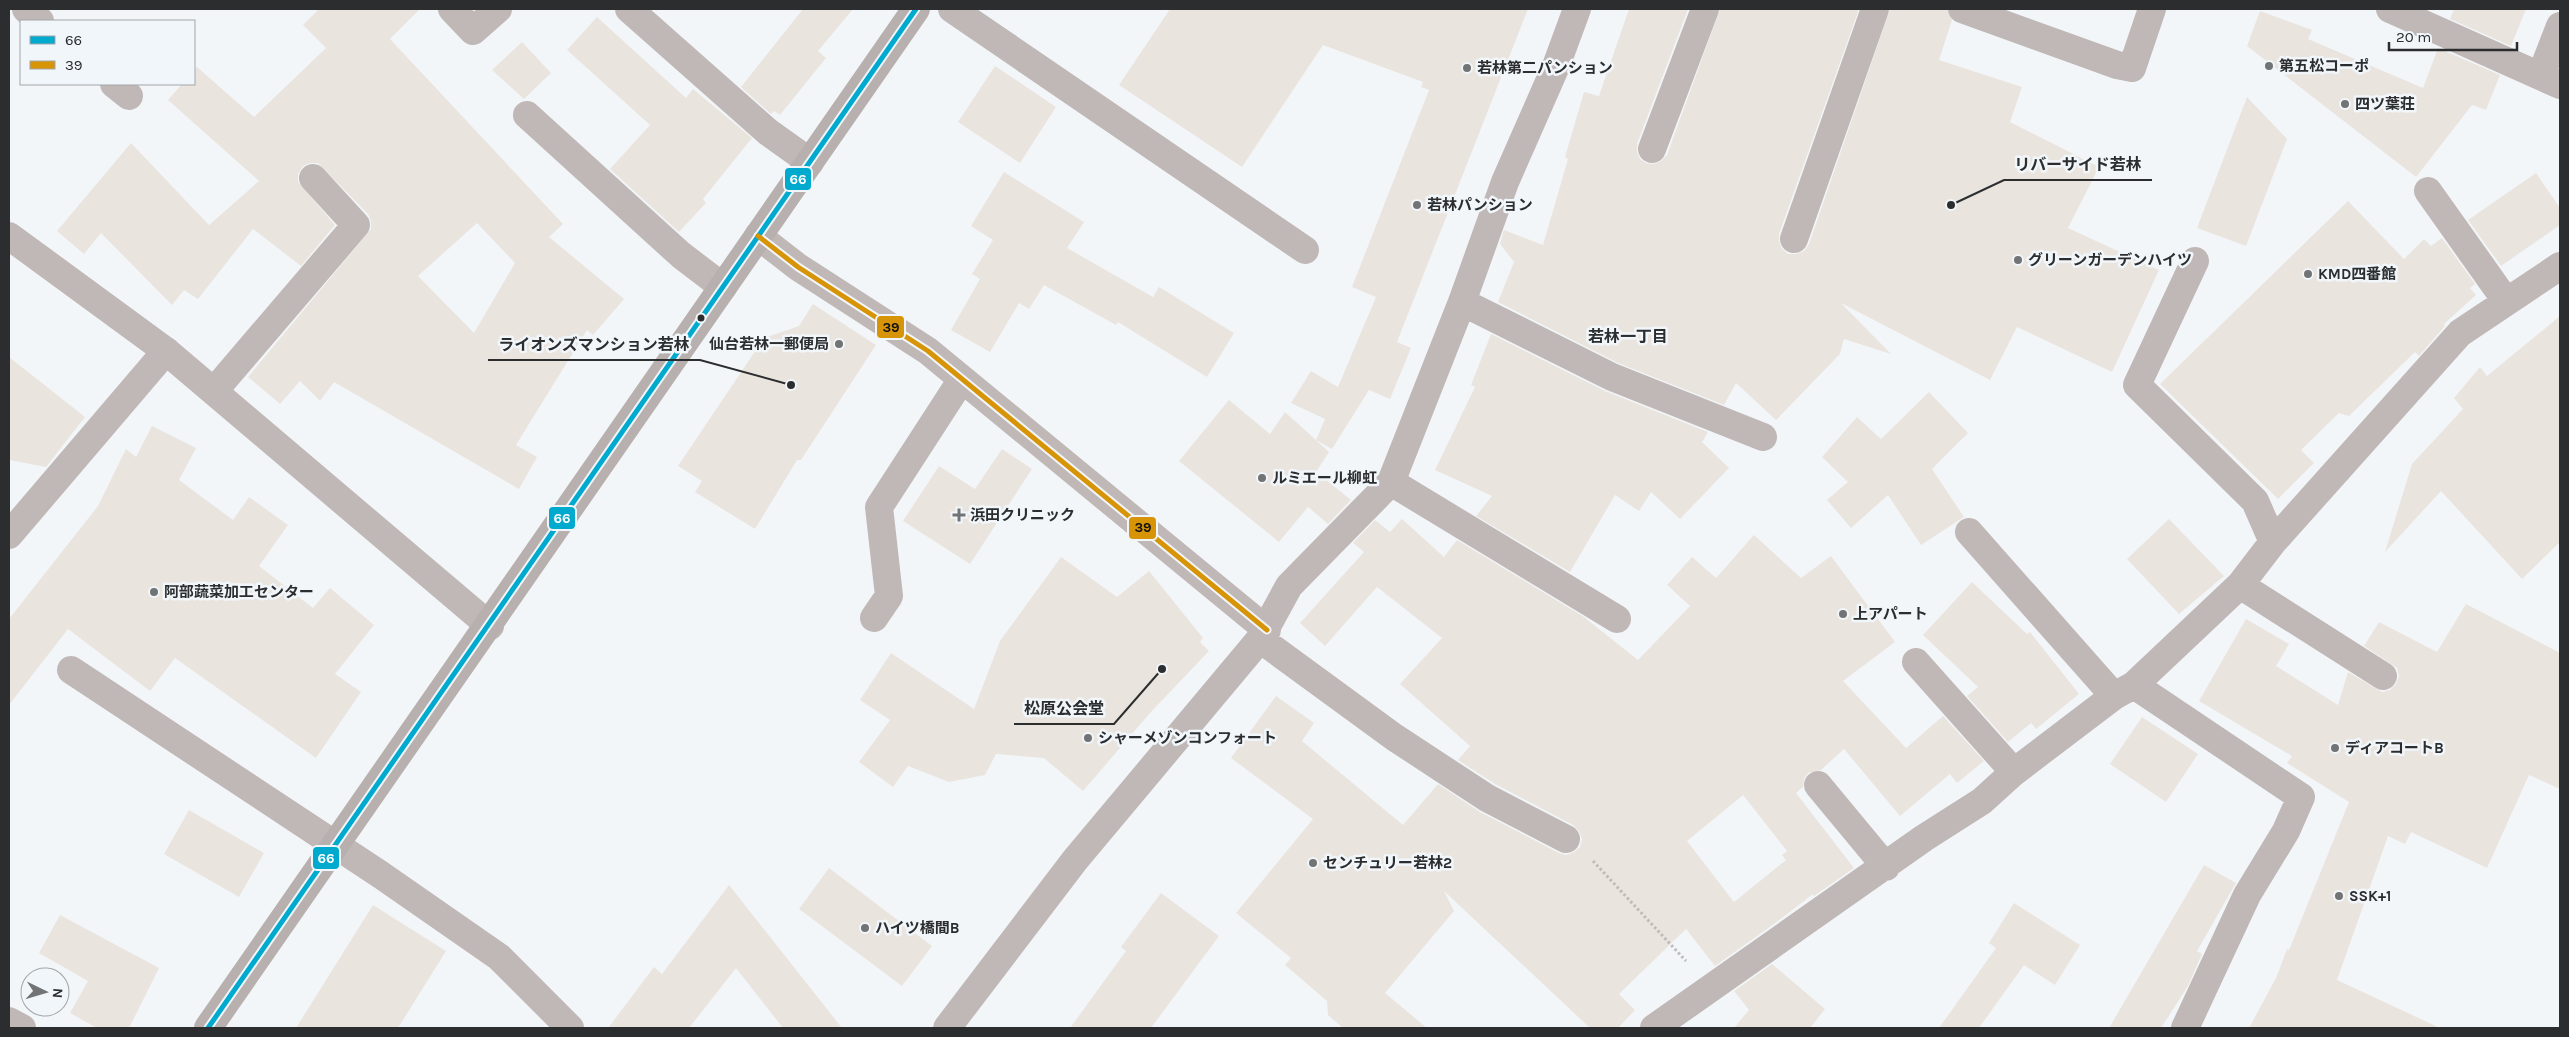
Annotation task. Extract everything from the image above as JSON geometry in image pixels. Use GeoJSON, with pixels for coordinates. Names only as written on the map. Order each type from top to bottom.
{"type":"FeatureCollection","features":[{"type":"Feature","properties":{"kind":"main road"},"geometry":{"type":"LineString","coordinates":[[208,1028],[490,626],[916,9]]}},
{"type":"Feature","properties":{"kind":"street"},"geometry":{"type":"LineString","coordinates":[[26,9],[39,20]]}},
{"type":"Feature","properties":{"kind":"street"},"geometry":{"type":"LineString","coordinates":[[452,9],[473,31],[498,9]]}},
{"type":"Feature","properties":{"kind":"street"},"geometry":{"type":"LineString","coordinates":[[629,9],[768,132],[810,162]]}},
{"type":"Feature","properties":{"kind":"street"},"geometry":{"type":"LineString","coordinates":[[952,9],[1305,250]]}},
{"type":"Feature","properties":{"kind":"street"},"geometry":{"type":"LineString","coordinates":[[947,1028],[1075,860],[1264,635],[1290,586],[1391,482],[1462,302],[1505,182],[1556,66],[1577,9]]}},
{"type":"Feature","properties":{"kind":"street"},"geometry":{"type":"LineString","coordinates":[[1652,149],[1705,9]]}},
{"type":"Feature","properties":{"kind":"street"},"geometry":{"type":"LineString","coordinates":[[1794,239],[1875,9]]}},
{"type":"Feature","properties":{"kind":"street"},"geometry":{"type":"LineString","coordinates":[[1962,9],[2117,65],[2132,68],[2152,9]]}},
{"type":"Feature","properties":{"kind":"street"},"geometry":{"type":"LineString","coordinates":[[2390,9],[2550,80],[2560,26]]}},
{"type":"Feature","properties":{"kind":"street"},"geometry":{"type":"LineString","coordinates":[[527,115],[680,255],[723,287]]}},
{"type":"Feature","properties":{"kind":"street"},"geometry":{"type":"LineString","coordinates":[[214,391],[356,225],[313,178]]}},
{"type":"Feature","properties":{"kind":"street"},"geometry":{"type":"LineString","coordinates":[[2428,191],[2506,301]]}},
{"type":"Feature","properties":{"kind":"street"},"geometry":{"type":"LineString","coordinates":[[9,236],[166,351],[490,626]]}},
{"type":"Feature","properties":{"kind":"street"},"geometry":{"type":"LineString","coordinates":[[758,236],[798,266],[928,351],[1264,635],[1394,736],[1487,798],[1566,838]]}},
{"type":"Feature","properties":{"kind":"street"},"geometry":{"type":"LineString","coordinates":[[2195,261],[2137,385],[2255,501],[2273,542]]}},
{"type":"Feature","properties":{"kind":"street"},"geometry":{"type":"LineString","coordinates":[[1654,1028],[1710,991],[1924,838],[1982,801],[2014,772],[2124,691],[2240,585],[2273,542],[2460,333],[2560,266]]}},
{"type":"Feature","properties":{"kind":"street"},"geometry":{"type":"LineString","coordinates":[[1462,302],[1612,377],[1763,437]]}},
{"type":"Feature","properties":{"kind":"street"},"geometry":{"type":"LineString","coordinates":[[9,535],[166,351]]}},
{"type":"Feature","properties":{"kind":"street"},"geometry":{"type":"LineString","coordinates":[[874,618],[889,596],[879,507],[962,378]]}},
{"type":"Feature","properties":{"kind":"street"},"geometry":{"type":"LineString","coordinates":[[1391,482],[1617,619]]}},
{"type":"Feature","properties":{"kind":"street"},"geometry":{"type":"LineString","coordinates":[[1969,532],[2124,691],[2301,797],[2286,831],[2248,895],[2185,1028]]}},
{"type":"Feature","properties":{"kind":"street"},"geometry":{"type":"LineString","coordinates":[[2240,585],[2383,676]]}},
{"type":"Feature","properties":{"kind":"street"},"geometry":{"type":"LineString","coordinates":[[1916,662],[2014,772]]}},
{"type":"Feature","properties":{"kind":"street"},"geometry":{"type":"LineString","coordinates":[[71,670],[499,957],[570,1028]]}},
{"type":"Feature","properties":{"kind":"street"},"geometry":{"type":"LineString","coordinates":[[1818,785],[1886,866]]}},
{"type":"Feature","properties":{"kind":"street"},"geometry":{"type":"LineString","coordinates":[[9,1021],[22,1028]]}},
{"type":"Feature","properties":{"kind":"path"},"geometry":{"type":"LineString","coordinates":[[1566,838],[1601,869],[1696,972],[1710,991]]}},
{"type":"Feature","properties":{"kind":"building"},"geometry":{"type":"Polygon","coordinates":[[[319,9],[420,9],[390,39],[563,224],[549,237],[624,299],[593,335],[587,330],[516,445],[537,457],[519,489],[334,382],[320,401],[300,381],[280,404],[248,377],[371,229],[371,221],[368,214],[318,163],[310,163],[303,166],[298,174],[298,182],[335,225],[301,266],[253,229],[198,299],[184,290],[172,305],[101,233],[84,254],[57,231],[131,143],[209,225],[259,181],[168,100],[181,85],[195,85],[195,69],[197,67],[254,117],[326,48],[303,25],[319,9]],[[477,223],[418,276],[474,333],[515,263],[477,223]]]}},
{"type":"Feature","properties":{"kind":"building"},"geometry":{"type":"Polygon","coordinates":[[[803,9],[853,9],[818,51],[826,58],[780,115],[774,111],[771,114],[741,87],[803,9]]]}},
{"type":"Feature","properties":{"kind":"building"},"geometry":{"type":"Polygon","coordinates":[[[1170,9],[1528,9],[1397,342],[1411,348],[1390,399],[1369,390],[1332,449],[1316,440],[1325,419],[1291,403],[1311,371],[1338,387],[1376,297],[1352,287],[1429,90],[1421,87],[1423,82],[1323,45],[1242,167],[1119,85],[1170,9]]]}},
{"type":"Feature","properties":{"kind":"building"},"geometry":{"type":"Polygon","coordinates":[[[1629,9],[1688,9],[1637,144],[1637,152],[1640,159],[1646,163],[1654,164],[1661,161],[1667,155],[1720,9],[1859,9],[1779,234],[1782,249],[1788,254],[1796,254],[1804,251],[1809,244],[1890,9],[1947,9],[1952,20],[1939,60],[2022,87],[2010,122],[2099,167],[2068,228],[2159,270],[2112,372],[2017,327],[1990,380],[1841,303],[1891,354],[1844,339],[1840,354],[1776,420],[1736,383],[1724,405],[1618,363],[1498,302],[1514,262],[1500,244],[1504,230],[1543,245],[1568,159],[1565,157],[1584,92],[1599,96],[1629,9]]]}},
{"type":"Feature","properties":{"kind":"building"},"geometry":{"type":"Polygon","coordinates":[[[2454,9],[2526,9],[2511,46],[2450,19],[2454,9]]]}},
{"type":"Feature","properties":{"kind":"building"},"geometry":{"type":"Polygon","coordinates":[[[2260,11],[2312,30],[2308,39],[2423,88],[2438,48],[2500,75],[2486,110],[2472,105],[2416,177],[2247,46],[2260,11]]]}},
{"type":"Feature","properties":{"kind":"building"},"geometry":{"type":"Polygon","coordinates":[[[597,17],[686,98],[693,89],[752,138],[703,199],[706,203],[679,232],[610,169],[650,125],[567,50],[597,17]]]}},
{"type":"Feature","properties":{"kind":"building"},"geometry":{"type":"Polygon","coordinates":[[[522,42],[551,73],[524,99],[492,70],[522,42]]]}},
{"type":"Feature","properties":{"kind":"building"},"geometry":{"type":"Polygon","coordinates":[[[995,66],[1056,107],[1020,163],[958,122],[995,66]]]}},
{"type":"Feature","properties":{"kind":"building"},"geometry":{"type":"Polygon","coordinates":[[[2247,97],[2287,139],[2246,246],[2197,228],[2247,97]]]}},
{"type":"Feature","properties":{"kind":"building"},"geometry":{"type":"Polygon","coordinates":[[[1004,172],[1084,222],[1067,248],[1153,297],[1159,287],[1234,333],[1207,377],[1118,322],[1116,325],[1044,285],[1029,309],[1019,303],[990,352],[951,330],[980,279],[972,274],[993,240],[971,226],[1004,172]]]}},
{"type":"Feature","properties":{"kind":"building"},"geometry":{"type":"Polygon","coordinates":[[[2536,173],[2560,208],[2560,225],[2501,266],[2468,220],[2536,173]]]}},
{"type":"Feature","properties":{"kind":"building"},"geometry":{"type":"Polygon","coordinates":[[[2348,201],[2404,259],[2424,239],[2431,246],[2442,238],[2475,284],[2470,288],[2476,295],[2444,324],[2445,326],[2419,356],[2415,352],[2349,416],[2339,413],[2301,450],[2314,463],[2278,499],[2160,384],[2348,201]]]}},
{"type":"Feature","properties":{"kind":"building"},"geometry":{"type":"Polygon","coordinates":[[[813,304],[876,345],[801,460],[797,460],[755,529],[695,492],[702,481],[678,466],[764,338],[799,326],[813,304]]]}},
{"type":"Feature","properties":{"kind":"building"},"geometry":{"type":"Polygon","coordinates":[[[2560,316],[2560,542],[2522,579],[2441,491],[2385,552],[2412,464],[2463,409],[2454,398],[2480,367],[2487,376],[2560,316]]]}},
{"type":"Feature","properties":{"kind":"building"},"geometry":{"type":"Polygon","coordinates":[[[1491,334],[1605,391],[1708,432],[1702,442],[1729,468],[1680,519],[1651,492],[1639,511],[1615,495],[1570,572],[1476,516],[1492,496],[1435,470],[1475,387],[1471,385],[1491,334]]]}},
{"type":"Feature","properties":{"kind":"building"},"geometry":{"type":"Polygon","coordinates":[[[9,357],[85,417],[46,467],[9,460],[9,357]]]}},
{"type":"Feature","properties":{"kind":"building"},"geometry":{"type":"Polygon","coordinates":[[[1929,392],[1968,433],[1932,469],[1964,517],[1921,545],[1888,495],[1851,528],[1827,500],[1848,482],[1822,457],[1857,417],[1881,439],[1929,392]]]}},
{"type":"Feature","properties":{"kind":"building","name":"ルミエール柳虹"},"geometry":{"type":"Polygon","coordinates":[[[1229,400],[1270,434],[1285,412],[1329,452],[1316,472],[1351,500],[1328,524],[1308,507],[1279,542],[1179,461],[1229,400]]]}},
{"type":"Feature","properties":{"kind":"building"},"geometry":{"type":"Polygon","coordinates":[[[152,426],[196,448],[179,480],[233,520],[249,497],[288,525],[259,566],[313,608],[330,588],[374,625],[335,674],[361,692],[316,758],[175,658],[150,691],[68,629],[9,705],[9,619],[98,506],[126,449],[136,457],[152,426]]]}},
{"type":"Feature","properties":{"kind":"building"},"geometry":{"type":"Polygon","coordinates":[[[1002,449],[1032,469],[970,564],[903,521],[939,466],[975,489],[1002,449]]]}},
{"type":"Feature","properties":{"kind":"building"},"geometry":{"type":"Polygon","coordinates":[[[1402,519],[1444,557],[1457,540],[1584,617],[1638,660],[1690,606],[1667,585],[1692,557],[1716,578],[1754,535],[1801,578],[1831,556],[1895,642],[1843,681],[1906,748],[1943,716],[1984,761],[1957,783],[1950,774],[1900,816],[1844,749],[1821,770],[1808,773],[1804,779],[1803,787],[1796,793],[1854,868],[1814,896],[1813,894],[1715,966],[1686,929],[1619,994],[1635,1010],[1618,1028],[1590,1028],[1444,891],[1454,911],[1385,993],[1427,1028],[1343,1028],[1328,1015],[1327,1001],[1285,965],[1291,958],[1236,913],[1313,819],[1231,758],[1276,696],[1314,723],[1302,741],[1403,825],[1438,784],[1480,812],[1559,853],[1566,855],[1574,852],[1580,847],[1582,839],[1579,831],[1573,825],[1495,784],[1458,760],[1470,746],[1400,684],[1442,638],[1377,587],[1325,646],[1300,623],[1364,552],[1353,543],[1375,520],[1390,532],[1402,519]],[[1743,795],[1687,841],[1734,902],[1786,860],[1782,855],[1787,851],[1743,795]]]}},
{"type":"Feature","properties":{"kind":"building"},"geometry":{"type":"Polygon","coordinates":[[[2169,519],[2224,576],[2179,614],[2127,559],[2169,519]]]}},
{"type":"Feature","properties":{"kind":"building"},"geometry":{"type":"Polygon","coordinates":[[[1061,557],[1117,597],[1149,571],[1203,638],[1200,642],[1209,651],[1150,713],[1083,791],[1044,758],[996,754],[985,775],[949,782],[908,766],[893,787],[859,762],[890,720],[860,700],[891,653],[974,709],[1000,641],[1061,557]]]}},
{"type":"Feature","properties":{"kind":"building"},"geometry":{"type":"Polygon","coordinates":[[[1972,582],[2027,634],[2030,632],[2079,694],[2036,729],[2031,723],[2008,742],[1967,696],[1978,687],[1923,635],[1972,582]]]}},
{"type":"Feature","properties":{"kind":"building"},"geometry":{"type":"Polygon","coordinates":[[[2466,604],[2560,653],[2560,789],[2529,775],[2487,868],[2411,832],[2405,844],[2388,836],[2337,980],[2440,1028],[2249,1028],[2276,978],[2287,949],[2289,950],[2349,802],[2287,763],[2292,756],[2199,701],[2246,619],[2289,644],[2276,666],[2338,705],[2348,672],[2382,692],[2390,690],[2396,684],[2399,676],[2397,668],[2364,646],[2379,622],[2437,652],[2466,604]]]}},
{"type":"Feature","properties":{"kind":"building"},"geometry":{"type":"Polygon","coordinates":[[[2142,717],[2198,754],[2166,802],[2110,764],[2142,717]]]}},
{"type":"Feature","properties":{"kind":"building"},"geometry":{"type":"Polygon","coordinates":[[[189,810],[264,853],[239,897],[164,854],[189,810]]]}},
{"type":"Feature","properties":{"kind":"building"},"geometry":{"type":"Polygon","coordinates":[[[2204,865],[2236,883],[2197,951],[2202,954],[2188,986],[2161,1028],[2109,1028],[2204,865]]]}},
{"type":"Feature","properties":{"kind":"building","name":"ハイツ橋間B"},"geometry":{"type":"Polygon","coordinates":[[[829,868],[932,946],[902,986],[799,909],[829,868]]]}},
{"type":"Feature","properties":{"kind":"building"},"geometry":{"type":"Polygon","coordinates":[[[729,885],[842,1028],[783,1028],[736,968],[689,1028],[608,1028],[654,967],[662,974],[729,885]]]}},
{"type":"Feature","properties":{"kind":"building"},"geometry":{"type":"Polygon","coordinates":[[[1161,893],[1219,936],[1151,1028],[1070,1028],[1126,951],[1121,947],[1161,893]]]}},
{"type":"Feature","properties":{"kind":"building"},"geometry":{"type":"Polygon","coordinates":[[[2014,903],[2080,945],[2055,985],[2024,965],[1979,1028],[1939,1028],[1996,948],[1989,943],[2014,903]]]}},
{"type":"Feature","properties":{"kind":"building"},"geometry":{"type":"Polygon","coordinates":[[[373,905],[446,951],[398,1028],[296,1028],[373,905]]]}},
{"type":"Feature","properties":{"kind":"building"},"geometry":{"type":"Polygon","coordinates":[[[60,915],[159,968],[129,1028],[97,1028],[70,1013],[88,981],[70,971],[70,967],[64,967],[39,953],[60,915]]]}},
{"type":"Feature","properties":{"kind":"building"},"geometry":{"type":"Polygon","coordinates":[[[1772,964],[1825,1009],[1810,1028],[1734,1028],[1749,1010],[1734,991],[1772,964]]]}},
{"type":"Feature","properties":{"kind":"transit line","name":"66"},"geometry":{"type":"LineString","coordinates":[[208,1028],[916,9]]}},
{"type":"Feature","properties":{"kind":"transit line","name":"39"},"geometry":{"type":"LineString","coordinates":[[758,236],[798,267],[928,351],[1267,630]]}},
{"type":"Feature","properties":{"kind":"place","name":"第五松コーポ"},"geometry":{"type":"Point","coordinates":[2269,66]}},
{"type":"Feature","properties":{"kind":"place","name":"若林第二パンション"},"geometry":{"type":"Point","coordinates":[1467,68]}},
{"type":"Feature","properties":{"kind":"place","name":"四ツ葉荘"},"geometry":{"type":"Point","coordinates":[2345,104]}},
{"type":"Feature","properties":{"kind":"place","name":"若林パンション"},"geometry":{"type":"Point","coordinates":[1417,205]}},
{"type":"Feature","properties":{"kind":"place","name":"リバーサイド若林"},"geometry":{"type":"Point","coordinates":[1951,205]}},
{"type":"Feature","properties":{"kind":"place","name":"グリーンガーデンハイツ"},"geometry":{"type":"Point","coordinates":[2018,260]}},
{"type":"Feature","properties":{"kind":"place","name":"KMD四番館"},"geometry":{"type":"Point","coordinates":[2308,274]}},
{"type":"Feature","properties":{"kind":"place","name":"仙台若林一郵便局"},"geometry":{"type":"Point","coordinates":[839,344]}},
{"type":"Feature","properties":{"kind":"place","name":"ライオンズマンション若林"},"geometry":{"type":"Point","coordinates":[791,385]}},
{"type":"Feature","properties":{"kind":"place","name":"ルミエール柳虹"},"geometry":{"type":"Point","coordinates":[1262,478]}},
{"type":"Feature","properties":{"kind":"place","name":"浜田クリニック"},"geometry":{"type":"Point","coordinates":[959,515]}},
{"type":"Feature","properties":{"kind":"place","name":"阿部蔬菜加工センター"},"geometry":{"type":"Point","coordinates":[154,592]}},
{"type":"Feature","properties":{"kind":"place","name":"上アパート"},"geometry":{"type":"Point","coordinates":[1843,614]}},
{"type":"Feature","properties":{"kind":"place","name":"松原公会堂"},"geometry":{"type":"Point","coordinates":[1162,669]}},
{"type":"Feature","properties":{"kind":"place","name":"シャーメゾンコンフォート"},"geometry":{"type":"Point","coordinates":[1088,738]}},
{"type":"Feature","properties":{"kind":"place","name":"ディアコートB"},"geometry":{"type":"Point","coordinates":[2335,748]}},
{"type":"Feature","properties":{"kind":"place","name":"センチュリー若林2"},"geometry":{"type":"Point","coordinates":[1313,863]}},
{"type":"Feature","properties":{"kind":"place","name":"SSK+1"},"geometry":{"type":"Point","coordinates":[2339,896]}},
{"type":"Feature","properties":{"kind":"place","name":"ハイツ橋間B"},"geometry":{"type":"Point","coordinates":[865,928]}},
{"type":"Feature","properties":{"kind":"district","name":"若林一丁目"},"geometry":{"type":"Point","coordinates":[1628,336]}}]}
